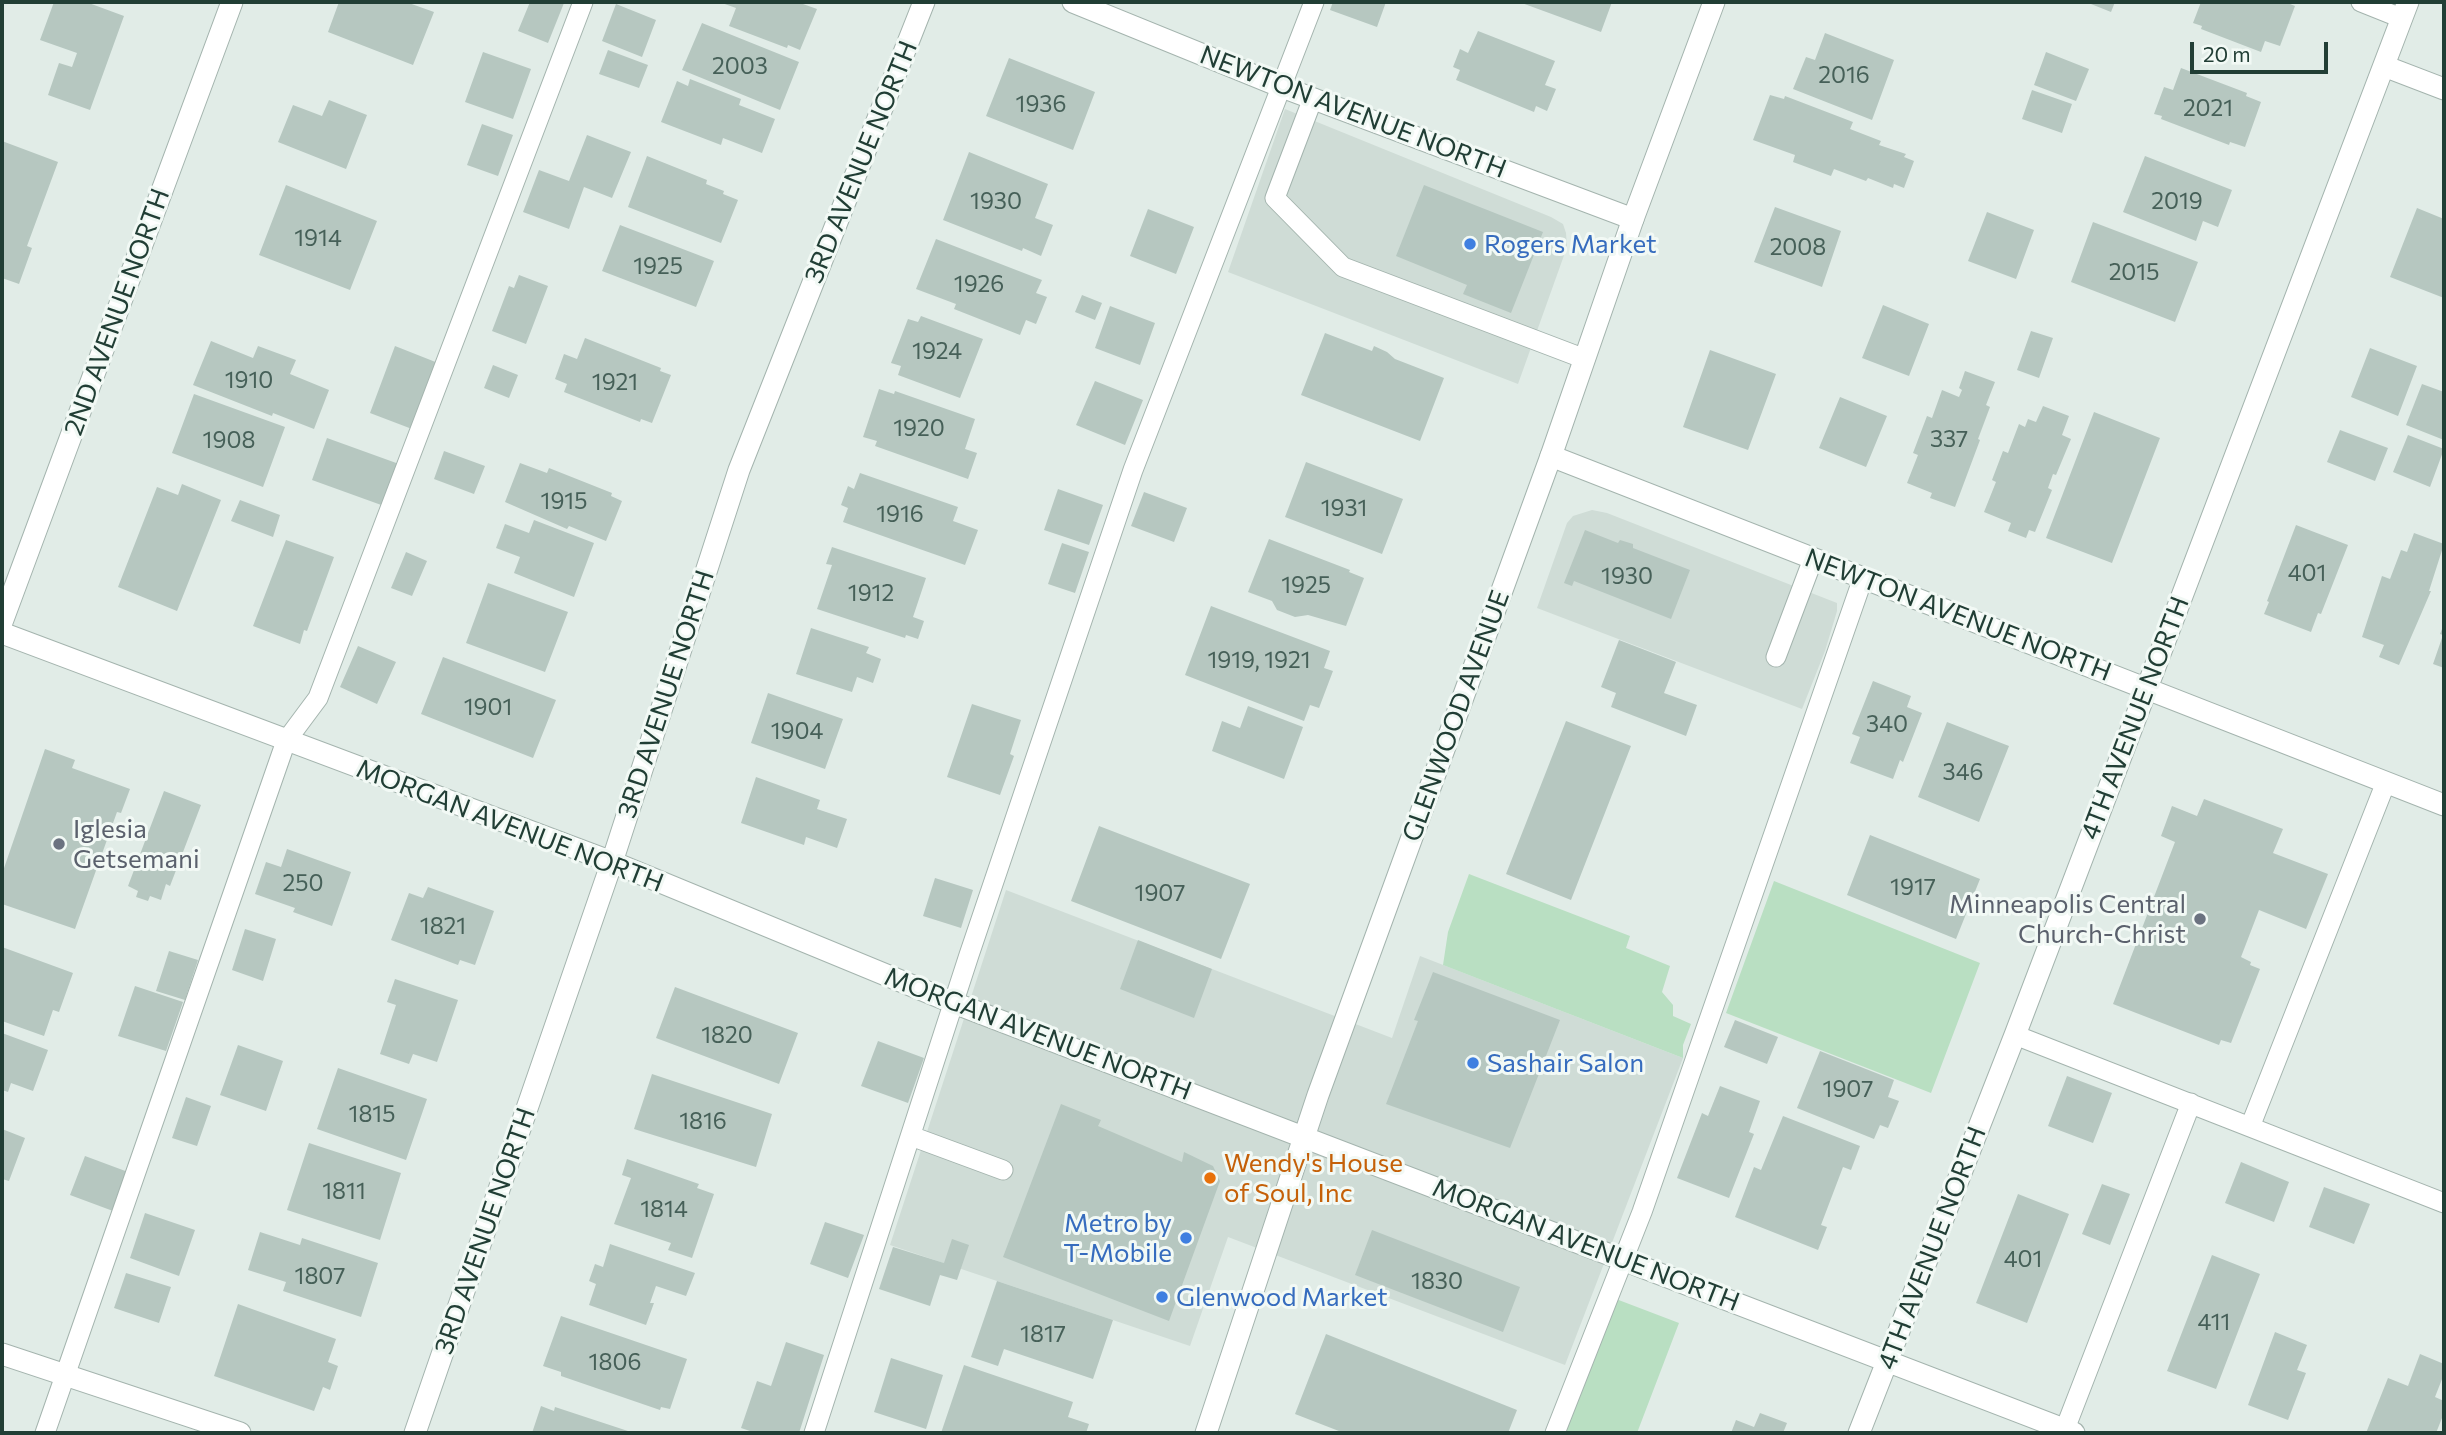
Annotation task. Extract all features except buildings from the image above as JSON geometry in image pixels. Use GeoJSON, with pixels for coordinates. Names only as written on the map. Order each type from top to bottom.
{"type":"FeatureCollection","features":[{"type":"Feature","properties":{"kind":"street","name":"2ND AVENUE NORTH"},"geometry":{"type":"LineString","coordinates":[[2,622],[232,2]]}},
{"type":"Feature","properties":{"kind":"street","name":"3RD AVENUE NORTH"},"geometry":{"type":"LineString","coordinates":[[415,1433],[612,862],[739,470],[924,2]]}},
{"type":"Feature","properties":{"kind":"street","name":"NEWTON AVENUE NORTH"},"geometry":{"type":"LineString","coordinates":[[1073,2],[1282,87],[1633,219]]}},
{"type":"Feature","properties":{"kind":"street","name":"GLENWOOD AVENUE"},"geometry":{"type":"LineString","coordinates":[[1206,1433],[1304,1137],[1551,456],[1633,219],[1714,2]]}},
{"type":"Feature","properties":{"kind":"street","name":"4TH AVENUE NORTH"},"geometry":{"type":"LineString","coordinates":[[1859,1433],[2015,1035],[2404,10]]}},
{"type":"Feature","properties":{"kind":"street"},"geometry":{"type":"LineString","coordinates":[[2384,66],[2444,89]]}},
{"type":"Feature","properties":{"kind":"street","name":"NEWTON AVENUE NORTH"},"geometry":{"type":"LineString","coordinates":[[1551,456],[2444,805]]}},
{"type":"Feature","properties":{"kind":"street","name":"MORGAN AVENUE NORTH"},"geometry":{"type":"LineString","coordinates":[[2,633],[612,862],[954,1003],[2069,1431]]}},
{"type":"Feature","properties":{"kind":"street"},"geometry":{"type":"LineString","coordinates":[[2,1354],[240,1433]]}},
{"type":"Feature","properties":{"kind":"lane"},"geometry":{"type":"LineString","coordinates":[[45,1433],[286,741],[318,698],[583,2]]}},
{"type":"Feature","properties":{"kind":"lane"},"geometry":{"type":"LineString","coordinates":[[814,1433],[954,1003],[1133,470],[1314,2]]}},
{"type":"Feature","properties":{"kind":"lane"},"geometry":{"type":"LineString","coordinates":[[2361,2],[2404,10]]}},
{"type":"Feature","properties":{"kind":"lane"},"geometry":{"type":"LineString","coordinates":[[1313,99],[1275,198],[1343,267],[1585,359]]}},
{"type":"Feature","properties":{"kind":"lane"},"geometry":{"type":"LineString","coordinates":[[1776,657],[1813,559]]}},
{"type":"Feature","properties":{"kind":"lane"},"geometry":{"type":"LineString","coordinates":[[1555,1433],[1624,1259],[1863,578]]}},
{"type":"Feature","properties":{"kind":"lane"},"geometry":{"type":"LineString","coordinates":[[2250,1127],[2386,782]]}},
{"type":"Feature","properties":{"kind":"lane"},"geometry":{"type":"LineString","coordinates":[[2015,1035],[2444,1203]]}},
{"type":"Feature","properties":{"kind":"lane"},"geometry":{"type":"LineString","coordinates":[[2069,1431],[2190,1103]]}},
{"type":"Feature","properties":{"kind":"lane"},"geometry":{"type":"LineString","coordinates":[[911,1136],[1003,1170]]}},
{"type":"Feature","properties":{"kind":"shaded area"},"geometry":{"type":"Polygon","coordinates":[[[1285,109],[1563,224],[1567,247],[1518,384],[1228,272],[1285,109]]]}},
{"type":"Feature","properties":{"kind":"shaded area"},"geometry":{"type":"Polygon","coordinates":[[[1592,510],[1607,513],[1837,603],[1825,651],[1802,709],[1537,608],[1567,523],[1573,516],[1592,510]]]}},
{"type":"Feature","properties":{"kind":"shaded area"},"geometry":{"type":"Polygon","coordinates":[[[1006,890],[1392,1038],[1420,956],[1683,1058],[1565,1365],[1228,1237],[1190,1346],[890,1245],[1006,890]]]}},
{"type":"Feature","properties":{"kind":"green space"},"geometry":{"type":"Polygon","coordinates":[[[1469,874],[1630,936],[1626,948],[1670,966],[1662,992],[1673,1005],[1673,1016],[1691,1024],[1683,1045],[1683,1058],[1443,965],[1448,932],[1469,874]]]}},
{"type":"Feature","properties":{"kind":"green space"},"geometry":{"type":"Polygon","coordinates":[[[1774,881],[1980,963],[1931,1093],[1726,1013],[1774,881]]]}},
{"type":"Feature","properties":{"kind":"green space"},"geometry":{"type":"Polygon","coordinates":[[[1616,1299],[1679,1323],[1637,1433],[1564,1433],[1616,1299]]]}},
{"type":"Feature","properties":{"kind":"place","name":"Rogers Market"},"geometry":{"type":"Point","coordinates":[1470,244]}},
{"type":"Feature","properties":{"kind":"place","name":"Iglesia Getsemani"},"geometry":{"type":"Point","coordinates":[59,844]}},
{"type":"Feature","properties":{"kind":"place","name":"Minneapolis Central Church-Christ"},"geometry":{"type":"Point","coordinates":[2200,919]}},
{"type":"Feature","properties":{"kind":"place","name":"Sashair Salon"},"geometry":{"type":"Point","coordinates":[1473,1063]}},
{"type":"Feature","properties":{"kind":"place","name":"Wendy's House of Soul, Inc"},"geometry":{"type":"Point","coordinates":[1210,1178]}},
{"type":"Feature","properties":{"kind":"place","name":"Metro by T-Mobile"},"geometry":{"type":"Point","coordinates":[1186,1238]}},
{"type":"Feature","properties":{"kind":"place","name":"Glenwood Market"},"geometry":{"type":"Point","coordinates":[1162,1297]}}]}
